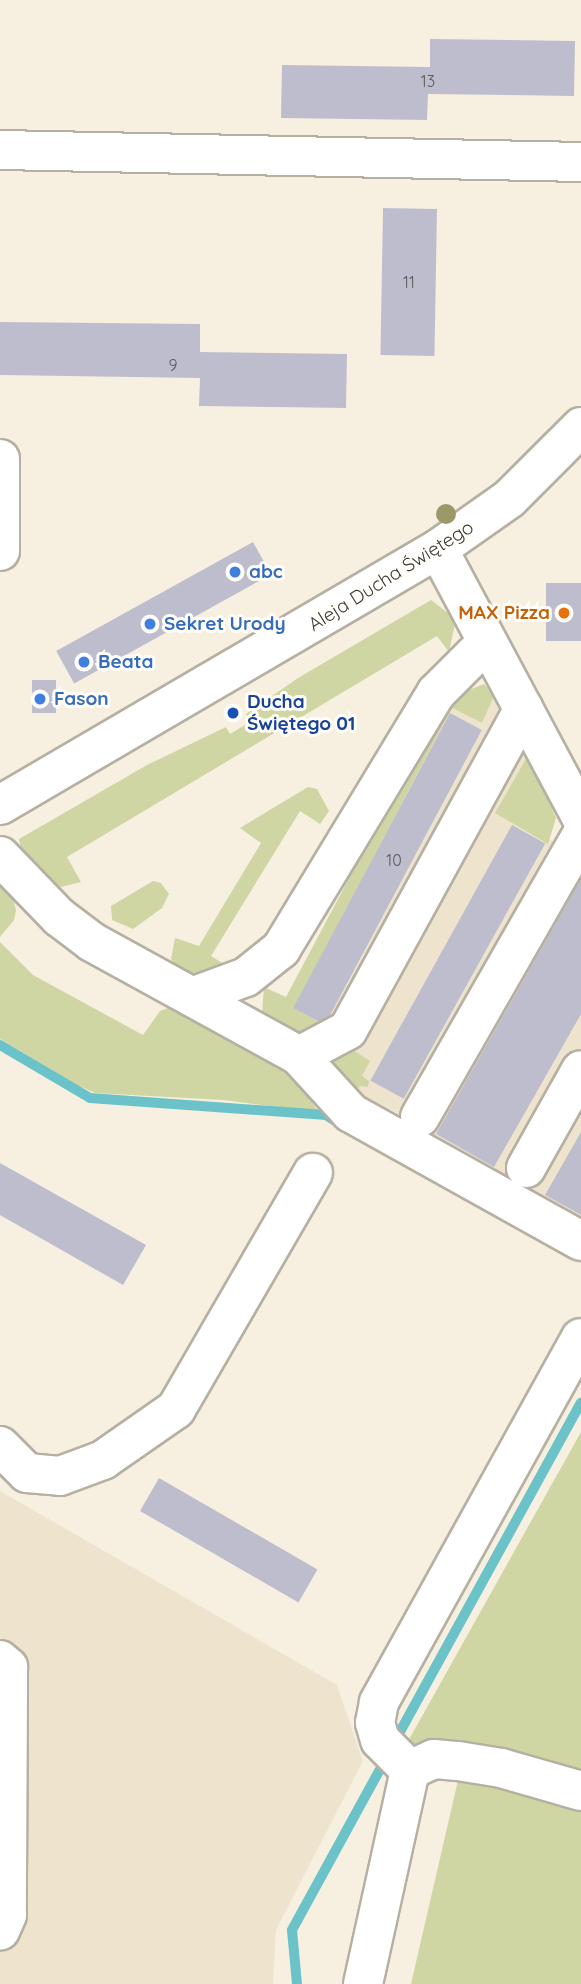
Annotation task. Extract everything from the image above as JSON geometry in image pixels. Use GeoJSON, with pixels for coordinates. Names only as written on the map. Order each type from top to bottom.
{"type":"FeatureCollection","features":[{"type":"Feature","properties":{"kind":"street"},"geometry":{"type":"LineString","coordinates":[[0,150],[581,162]]}},
{"type":"Feature","properties":{"kind":"street","name":"Aleja Ducha Świętego"},"geometry":{"type":"LineString","coordinates":[[0,805],[438,549],[509,499],[580,429]]}},
{"type":"Feature","properties":{"kind":"street"},"geometry":{"type":"LineString","coordinates":[[0,459],[0,551]]}},
{"type":"Feature","properties":{"kind":"street"},"geometry":{"type":"LineString","coordinates":[[438,549],[581,817]]}},
{"type":"Feature","properties":{"kind":"street"},"geometry":{"type":"LineString","coordinates":[[194,996],[246,977],[281,948],[436,693],[487,642]]}},
{"type":"Feature","properties":{"kind":"street"},"geometry":{"type":"LineString","coordinates":[[299,1056],[348,1030],[524,709]]}},
{"type":"Feature","properties":{"kind":"street"},"geometry":{"type":"LineString","coordinates":[[420,1117],[581,836]]}},
{"type":"Feature","properties":{"kind":"street"},"geometry":{"type":"LineString","coordinates":[[0,856],[59,917],[92,942],[135,970],[194,996],[299,1056],[351,1113],[581,1241]]}},
{"type":"Feature","properties":{"kind":"street"},"geometry":{"type":"LineString","coordinates":[[526,1168],[581,1070]]}},
{"type":"Feature","properties":{"kind":"street"},"geometry":{"type":"LineString","coordinates":[[0,1446],[27,1473],[60,1476],[103,1461],[176,1409],[313,1173]]}},
{"type":"Feature","properties":{"kind":"street"},"geometry":{"type":"LineString","coordinates":[[410,1770],[380,1740],[375,1723],[379,1702],[581,1338]]}},
{"type":"Feature","properties":{"kind":"street"},"geometry":{"type":"LineString","coordinates":[[0,1660],[8,1667],[8,1689],[7,1915],[0,1931]]}},
{"type":"Feature","properties":{"kind":"street"},"geometry":{"type":"LineString","coordinates":[[410,1770],[434,1759],[458,1761],[501,1768],[581,1791]]}},
{"type":"Feature","properties":{"kind":"street"},"geometry":{"type":"LineString","coordinates":[[363,1984],[410,1770]]}},
{"type":"Feature","properties":{"kind":"shaded area"},"geometry":{"type":"Polygon","coordinates":[[[494,696],[528,755],[497,810],[581,857],[581,1218],[390,1109],[384,1117],[352,1098],[365,1065],[293,1009],[452,708],[482,723],[494,696]]]}},
{"type":"Feature","properties":{"kind":"shaded area"},"geometry":{"type":"Polygon","coordinates":[[[0,1491],[337,1685],[363,1761],[276,1930],[273,1984],[0,1984],[0,1491]]]}},
{"type":"Feature","properties":{"kind":"green space"},"geometry":{"type":"Polygon","coordinates":[[[431,600],[456,619],[449,652],[437,636],[67,857],[81,882],[61,887],[52,882],[21,849],[19,839],[147,765],[226,727],[230,734],[250,722],[246,714],[298,678],[431,600]]]}},
{"type":"Feature","properties":{"kind":"green space"},"geometry":{"type":"Polygon","coordinates":[[[484,684],[494,696],[482,723],[452,708],[294,1008],[326,1026],[296,1036],[262,1014],[264,987],[286,997],[423,739],[461,693],[484,684]]]}},
{"type":"Feature","properties":{"kind":"green space"},"geometry":{"type":"Polygon","coordinates":[[[528,755],[556,818],[548,844],[495,813],[528,755]]]}},
{"type":"Feature","properties":{"kind":"green space"},"geometry":{"type":"Polygon","coordinates":[[[308,787],[317,789],[329,811],[320,824],[300,811],[211,956],[232,969],[193,978],[175,968],[171,959],[175,938],[199,946],[261,843],[240,828],[308,787]]]}},
{"type":"Feature","properties":{"kind":"green space"},"geometry":{"type":"Polygon","coordinates":[[[153,881],[161,883],[169,894],[162,908],[133,929],[112,920],[111,906],[153,881]]]}},
{"type":"Feature","properties":{"kind":"green space"},"geometry":{"type":"Polygon","coordinates":[[[0,883],[11,892],[16,910],[14,920],[0,937],[0,883]]]}},
{"type":"Feature","properties":{"kind":"green space"},"geometry":{"type":"Polygon","coordinates":[[[0,942],[33,975],[143,1035],[160,1011],[176,1005],[271,1057],[317,1096],[312,1103],[319,1112],[223,1100],[95,1093],[77,1085],[0,1039],[0,942]]]}},
{"type":"Feature","properties":{"kind":"green space"},"geometry":{"type":"Polygon","coordinates":[[[352,1049],[370,1061],[362,1076],[369,1081],[368,1087],[360,1086],[352,1098],[323,1060],[352,1049]]]}},
{"type":"Feature","properties":{"kind":"green space"},"geometry":{"type":"Polygon","coordinates":[[[581,1432],[581,1984],[411,1984],[465,1750],[407,1743],[581,1432]]]}},
{"type":"Feature","properties":{"kind":"building"},"geometry":{"type":"Polygon","coordinates":[[[430,39],[575,41],[574,96],[428,94],[427,120],[281,118],[282,65],[430,67],[430,39]]]}},
{"type":"Feature","properties":{"kind":"building"},"geometry":{"type":"Polygon","coordinates":[[[383,208],[437,209],[434,356],[380,355],[383,208]]]}},
{"type":"Feature","properties":{"kind":"building"},"geometry":{"type":"Polygon","coordinates":[[[0,322],[200,324],[200,352],[347,354],[346,408],[199,406],[200,378],[0,375],[0,322]]]}},
{"type":"Feature","properties":{"kind":"building"},"geometry":{"type":"Polygon","coordinates":[[[253,542],[271,574],[74,683],[56,651],[253,542]]]}},
{"type":"Feature","properties":{"kind":"building","name":"MAX Pizza"},"geometry":{"type":"Polygon","coordinates":[[[546,583],[581,583],[581,641],[546,641],[546,583]]]}},
{"type":"Feature","properties":{"kind":"building"},"geometry":{"type":"Polygon","coordinates":[[[32,680],[56,680],[56,713],[32,713],[32,680]]]}},
{"type":"Feature","properties":{"kind":"building"},"geometry":{"type":"Polygon","coordinates":[[[450,713],[482,730],[325,1025],[293,1008],[450,713]]]}},
{"type":"Feature","properties":{"kind":"building"},"geometry":{"type":"Polygon","coordinates":[[[512,825],[545,843],[404,1099],[370,1080],[512,825]]]}},
{"type":"Feature","properties":{"kind":"building"},"geometry":{"type":"Polygon","coordinates":[[[581,879],[581,1014],[494,1167],[436,1134],[581,879]]]}},
{"type":"Feature","properties":{"kind":"building"},"geometry":{"type":"Polygon","coordinates":[[[581,1132],[581,1215],[545,1195],[581,1132]]]}},
{"type":"Feature","properties":{"kind":"building"},"geometry":{"type":"Polygon","coordinates":[[[0,1163],[146,1245],[123,1285],[0,1215],[0,1163]]]}},
{"type":"Feature","properties":{"kind":"building"},"geometry":{"type":"Polygon","coordinates":[[[159,1478],[317,1570],[298,1602],[140,1511],[159,1478]]]}},
{"type":"Feature","properties":{"kind":"waterway"},"geometry":{"type":"LineString","coordinates":[[0,1045],[90,1098],[326,1115],[340,1124]]}},
{"type":"Feature","properties":{"kind":"waterway"},"geometry":{"type":"LineString","coordinates":[[396,1739],[581,1402]]}},
{"type":"Feature","properties":{"kind":"waterway"},"geometry":{"type":"LineString","coordinates":[[297,1984],[292,1930],[384,1762]]}},
{"type":"Feature","properties":{"kind":"place","name":"abc"},"geometry":{"type":"Point","coordinates":[235,572]}},
{"type":"Feature","properties":{"kind":"place","name":"MAX Pizza"},"geometry":{"type":"Point","coordinates":[564,613]}},
{"type":"Feature","properties":{"kind":"place","name":"Sekret Urody"},"geometry":{"type":"Point","coordinates":[150,624]}},
{"type":"Feature","properties":{"kind":"place","name":"Beata"},"geometry":{"type":"Point","coordinates":[84,662]}},
{"type":"Feature","properties":{"kind":"place","name":"Fason"},"geometry":{"type":"Point","coordinates":[40,699]}},
{"type":"Feature","properties":{"kind":"place","name":"Ducha Świętego 01"},"geometry":{"type":"Point","coordinates":[233,713]}}]}
